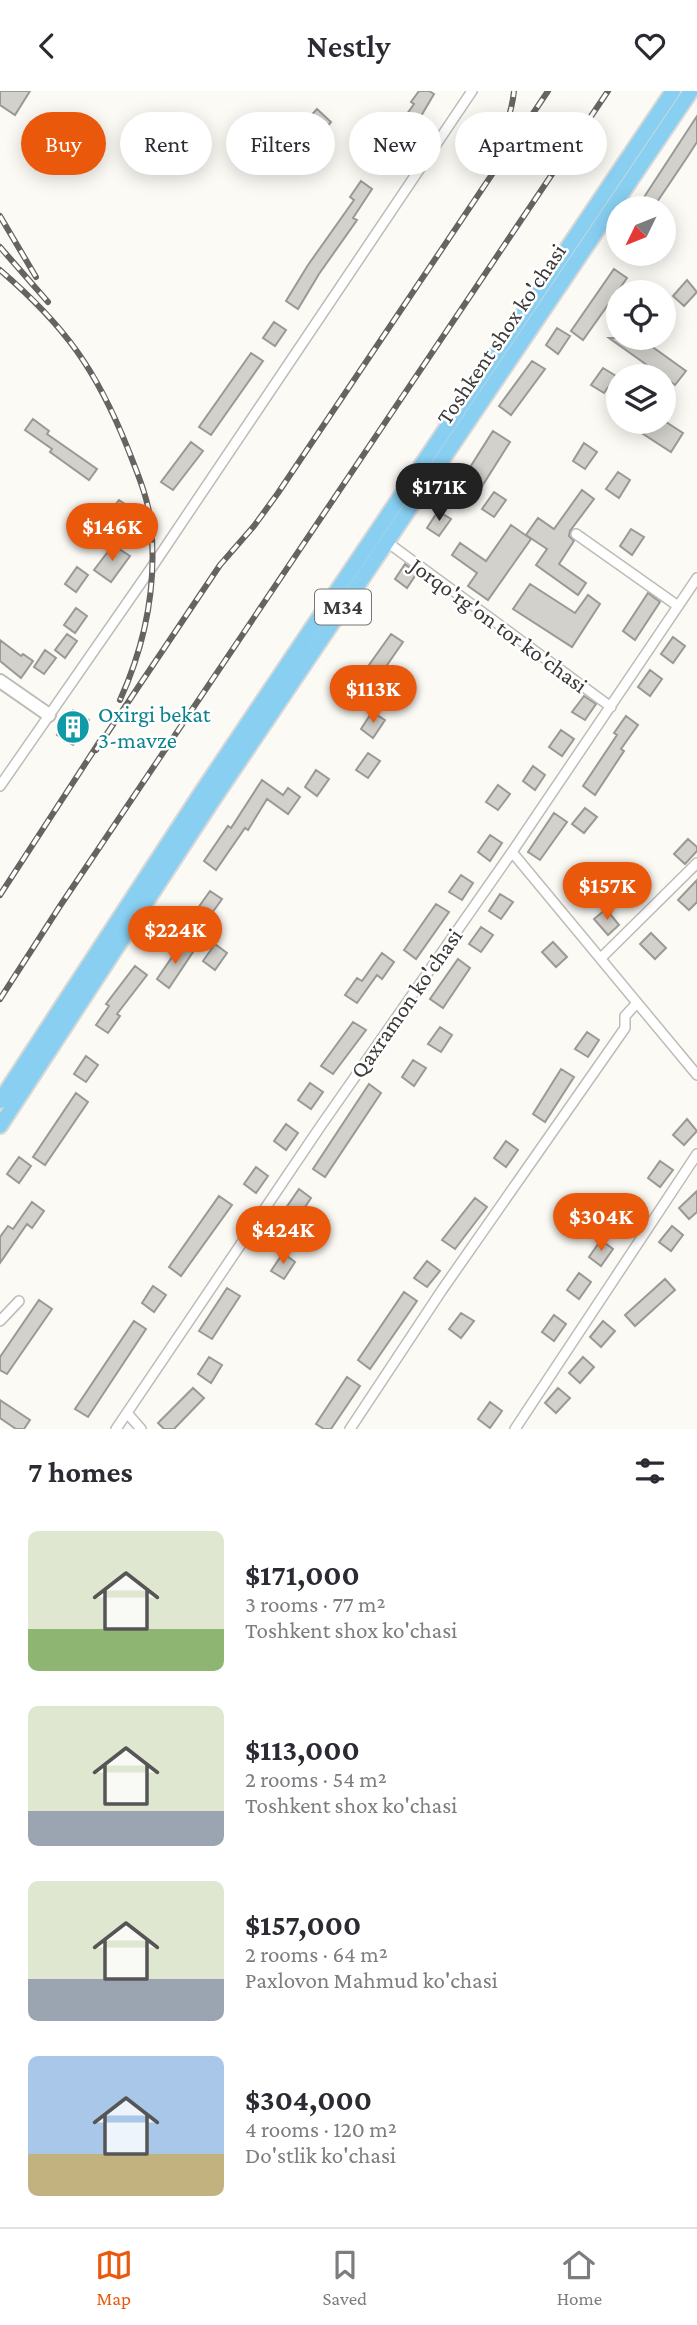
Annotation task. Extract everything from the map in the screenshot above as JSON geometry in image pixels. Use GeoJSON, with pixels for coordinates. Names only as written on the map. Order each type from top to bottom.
{"type":"FeatureCollection","features":[{"type":"Feature","properties":{"kind":"highway","name":"Toshkent shox ko'chasi"},"geometry":{"type":"LineString","coordinates":[[0,1126],[447,425],[673,91]]}},
{"type":"Feature","properties":{"kind":"highway","name":"Toshkent shox ko'chasi"},"geometry":{"type":"LineString","coordinates":[[0,1101],[205,787],[387,543],[691,91]]}},
{"type":"Feature","properties":{"kind":"main road"},"geometry":{"type":"LineString","coordinates":[[0,681],[49,715]]}},
{"type":"Feature","properties":{"kind":"street"},"geometry":{"type":"LineString","coordinates":[[0,786],[152,567],[472,91]]}},
{"type":"Feature","properties":{"kind":"street"},"geometry":{"type":"LineString","coordinates":[[576,534],[678,606]]}},
{"type":"Feature","properties":{"kind":"street","name":"Jorqo'rg'on tor ko'chasi"},"geometry":{"type":"LineString","coordinates":[[387,543],[611,707]]}},
{"type":"Feature","properties":{"kind":"street","name":"Qaxramon ko'chasi"},"geometry":{"type":"LineString","coordinates":[[116,1429],[697,578]]}},
{"type":"Feature","properties":{"kind":"street"},"geometry":{"type":"LineString","coordinates":[[512,852],[696,1073]]}},
{"type":"Feature","properties":{"kind":"street"},"geometry":{"type":"LineString","coordinates":[[601,958],[697,863]]}},
{"type":"Feature","properties":{"kind":"street"},"geometry":{"type":"LineString","coordinates":[[350,1429],[442,1290],[625,1028],[625,1016],[636,1004]]}},
{"type":"Feature","properties":{"kind":"street"},"geometry":{"type":"LineString","coordinates":[[515,1429],[697,1154]]}},
{"type":"Feature","properties":{"kind":"street"},"geometry":{"type":"LineString","coordinates":[[0,1321],[19,1301]]}},
{"type":"Feature","properties":{"kind":"street"},"geometry":{"type":"LineString","coordinates":[[127,1413],[141,1429]]}},
{"type":"Feature","properties":{"kind":"building"},"geometry":{"type":"Polygon","coordinates":[[[0,91],[30,91],[15,115],[0,105],[0,91]]]}},
{"type":"Feature","properties":{"kind":"building"},"geometry":{"type":"Polygon","coordinates":[[[419,91],[434,94],[423,112],[408,112],[414,104],[411,102],[419,91]]]}},
{"type":"Feature","properties":{"kind":"building"},"geometry":{"type":"Polygon","coordinates":[[[697,116],[697,142],[686,159],[661,196],[645,196],[697,116]]]}},
{"type":"Feature","properties":{"kind":"building"},"geometry":{"type":"Polygon","coordinates":[[[361,181],[372,189],[353,218],[357,220],[298,309],[286,301],[354,200],[350,197],[361,181]]]}},
{"type":"Feature","properties":{"kind":"building"},"geometry":{"type":"Polygon","coordinates":[[[614,269],[627,278],[626,280],[606,280],[614,269]]]}},
{"type":"Feature","properties":{"kind":"building"},"geometry":{"type":"Polygon","coordinates":[[[687,280],[697,292],[684,306],[676,299],[676,293],[687,280]]]}},
{"type":"Feature","properties":{"kind":"building"},"geometry":{"type":"Polygon","coordinates":[[[606,281],[606,308],[583,340],[571,331],[606,281]]]}},
{"type":"Feature","properties":{"kind":"building"},"geometry":{"type":"Polygon","coordinates":[[[274,322],[286,330],[275,346],[263,338],[274,322]]]}},
{"type":"Feature","properties":{"kind":"building"},"geometry":{"type":"Polygon","coordinates":[[[557,328],[570,336],[558,354],[546,345],[557,328]]]}},
{"type":"Feature","properties":{"kind":"building"},"geometry":{"type":"Polygon","coordinates":[[[626,350],[657,350],[686,371],[676,384],[676,364],[646,364],[626,350]]]}},
{"type":"Feature","properties":{"kind":"building"},"geometry":{"type":"Polygon","coordinates":[[[251,353],[263,361],[211,435],[199,427],[251,353]]]}},
{"type":"Feature","properties":{"kind":"building"},"geometry":{"type":"Polygon","coordinates":[[[532,361],[545,369],[511,415],[499,406],[532,361]]]}},
{"type":"Feature","properties":{"kind":"building"},"geometry":{"type":"Polygon","coordinates":[[[603,368],[606,370],[604,393],[591,385],[603,368]]]}},
{"type":"Feature","properties":{"kind":"building"},"geometry":{"type":"Polygon","coordinates":[[[33,419],[49,431],[47,434],[97,469],[89,480],[25,430],[33,419]]]}},
{"type":"Feature","properties":{"kind":"building"},"geometry":{"type":"Polygon","coordinates":[[[676,428],[683,433],[671,452],[643,434],[676,434],[676,428]]]}},
{"type":"Feature","properties":{"kind":"building"},"geometry":{"type":"Polygon","coordinates":[[[493,431],[510,442],[479,491],[462,480],[493,431]]]}},
{"type":"Feature","properties":{"kind":"building"},"geometry":{"type":"Polygon","coordinates":[[[191,442],[203,451],[173,490],[161,482],[191,442]]]}},
{"type":"Feature","properties":{"kind":"building"},"geometry":{"type":"Polygon","coordinates":[[[584,443],[597,452],[585,469],[573,461],[584,443]]]}},
{"type":"Feature","properties":{"kind":"building"},"geometry":{"type":"Polygon","coordinates":[[[618,472],[630,480],[619,498],[606,489],[618,472]]]}},
{"type":"Feature","properties":{"kind":"building"},"geometry":{"type":"Polygon","coordinates":[[[582,490],[594,499],[570,531],[569,536],[574,541],[559,564],[586,583],[578,595],[536,565],[547,549],[526,535],[538,518],[554,529],[582,490]]]}},
{"type":"Feature","properties":{"kind":"building"},"geometry":{"type":"Polygon","coordinates":[[[494,492],[506,500],[494,517],[482,509],[494,492]]]}},
{"type":"Feature","properties":{"kind":"building"},"geometry":{"type":"Polygon","coordinates":[[[119,500],[135,511],[128,522],[111,510],[119,500]]]}},
{"type":"Feature","properties":{"kind":"building"},"geometry":{"type":"Polygon","coordinates":[[[438,511],[451,519],[439,536],[427,528],[438,511]]]}},
{"type":"Feature","properties":{"kind":"building"},"geometry":{"type":"Polygon","coordinates":[[[511,525],[531,539],[488,600],[468,586],[477,573],[452,555],[460,543],[486,561],[511,525]]]}},
{"type":"Feature","properties":{"kind":"building"},"geometry":{"type":"Polygon","coordinates":[[[631,529],[644,537],[632,555],[620,546],[631,529]]]}},
{"type":"Feature","properties":{"kind":"building"},"geometry":{"type":"Polygon","coordinates":[[[113,545],[130,556],[111,582],[94,570],[113,545]]]}},
{"type":"Feature","properties":{"kind":"building"},"geometry":{"type":"Polygon","coordinates":[[[405,564],[417,573],[407,588],[395,579],[405,564]]]}},
{"type":"Feature","properties":{"kind":"building"},"geometry":{"type":"Polygon","coordinates":[[[77,567],[88,575],[76,592],[65,584],[77,567]]]}},
{"type":"Feature","properties":{"kind":"building"},"geometry":{"type":"Polygon","coordinates":[[[530,584],[575,613],[588,595],[600,604],[572,647],[513,609],[530,584]]]}},
{"type":"Feature","properties":{"kind":"building"},"geometry":{"type":"Polygon","coordinates":[[[648,593],[660,602],[635,640],[623,631],[648,593]]]}},
{"type":"Feature","properties":{"kind":"building"},"geometry":{"type":"Polygon","coordinates":[[[76,608],[87,616],[75,633],[64,625],[76,608]]]}},
{"type":"Feature","properties":{"kind":"building"},"geometry":{"type":"Polygon","coordinates":[[[67,634],[77,641],[65,658],[55,650],[67,634]]]}},
{"type":"Feature","properties":{"kind":"building"},"geometry":{"type":"Polygon","coordinates":[[[391,634],[403,642],[371,688],[359,679],[391,634]]]}},
{"type":"Feature","properties":{"kind":"building"},"geometry":{"type":"Polygon","coordinates":[[[673,637],[685,646],[673,663],[661,654],[673,637]]]}},
{"type":"Feature","properties":{"kind":"building"},"geometry":{"type":"Polygon","coordinates":[[[0,640],[21,656],[23,654],[33,661],[21,678],[0,661],[0,640]]]}},
{"type":"Feature","properties":{"kind":"building"},"geometry":{"type":"Polygon","coordinates":[[[45,650],[56,658],[44,674],[34,667],[45,650]]]}},
{"type":"Feature","properties":{"kind":"building"},"geometry":{"type":"Polygon","coordinates":[[[650,670],[662,679],[650,696],[638,687],[650,670]]]}},
{"type":"Feature","properties":{"kind":"building"},"geometry":{"type":"Polygon","coordinates":[[[584,696],[596,704],[585,720],[572,712],[584,696]]]}},
{"type":"Feature","properties":{"kind":"building","name":"Oxirgi bekat 3-mavze"},"geometry":{"type":"Polygon","coordinates":[[[73,710],[89,720],[73,745],[57,735],[73,710]]]}},
{"type":"Feature","properties":{"kind":"building"},"geometry":{"type":"Polygon","coordinates":[[[372,712],[385,720],[373,738],[361,729],[372,712]]]}},
{"type":"Feature","properties":{"kind":"building"},"geometry":{"type":"Polygon","coordinates":[[[626,716],[638,725],[595,795],[583,786],[617,735],[614,733],[626,716]]]}},
{"type":"Feature","properties":{"kind":"building"},"geometry":{"type":"Polygon","coordinates":[[[561,730],[574,739],[562,756],[549,747],[561,730]]]}},
{"type":"Feature","properties":{"kind":"building"},"geometry":{"type":"Polygon","coordinates":[[[368,753],[380,761],[368,778],[356,770],[368,753]]]}},
{"type":"Feature","properties":{"kind":"building"},"geometry":{"type":"Polygon","coordinates":[[[533,766],[545,775],[535,790],[523,781],[533,766]]]}},
{"type":"Feature","properties":{"kind":"building"},"geometry":{"type":"Polygon","coordinates":[[[316,770],[329,779],[317,796],[305,787],[316,770]]]}},
{"type":"Feature","properties":{"kind":"building"},"geometry":{"type":"Polygon","coordinates":[[[262,780],[283,795],[288,788],[300,797],[288,814],[267,799],[248,830],[245,828],[216,870],[204,861],[228,826],[231,828],[262,780]]]}},
{"type":"Feature","properties":{"kind":"building"},"geometry":{"type":"Polygon","coordinates":[[[498,785],[510,794],[498,810],[486,802],[498,785]]]}},
{"type":"Feature","properties":{"kind":"building"},"geometry":{"type":"Polygon","coordinates":[[[585,808],[597,817],[584,833],[572,824],[585,808]]]}},
{"type":"Feature","properties":{"kind":"building"},"geometry":{"type":"Polygon","coordinates":[[[554,813],[567,822],[540,860],[528,852],[554,813]]]}},
{"type":"Feature","properties":{"kind":"building"},"geometry":{"type":"Polygon","coordinates":[[[490,835],[502,843],[490,861],[478,852],[490,835]]]}},
{"type":"Feature","properties":{"kind":"building"},"geometry":{"type":"Polygon","coordinates":[[[688,839],[697,847],[697,851],[685,864],[674,854],[688,839]]]}},
{"type":"Feature","properties":{"kind":"building"},"geometry":{"type":"Polygon","coordinates":[[[461,875],[473,883],[462,900],[449,892],[461,875]]]}},
{"type":"Feature","properties":{"kind":"building"},"geometry":{"type":"Polygon","coordinates":[[[697,880],[697,902],[689,910],[678,900],[697,880]]]}},
{"type":"Feature","properties":{"kind":"building"},"geometry":{"type":"Polygon","coordinates":[[[210,891],[222,899],[210,916],[198,908],[210,891]]]}},
{"type":"Feature","properties":{"kind":"building"},"geometry":{"type":"Polygon","coordinates":[[[500,894],[513,902],[501,919],[489,911],[500,894]]]}},
{"type":"Feature","properties":{"kind":"building"},"geometry":{"type":"Polygon","coordinates":[[[436,904],[449,912],[416,959],[404,950],[436,904]]]}},
{"type":"Feature","properties":{"kind":"building"},"geometry":{"type":"Polygon","coordinates":[[[606,909],[619,925],[608,935],[594,919],[606,909]]]}},
{"type":"Feature","properties":{"kind":"building"},"geometry":{"type":"Polygon","coordinates":[[[481,927],[493,935],[481,952],[469,944],[481,927]]]}},
{"type":"Feature","properties":{"kind":"building"},"geometry":{"type":"Polygon","coordinates":[[[651,933],[666,948],[655,959],[640,944],[651,933]]]}},
{"type":"Feature","properties":{"kind":"building"},"geometry":{"type":"Polygon","coordinates":[[[553,942],[567,957],[556,967],[542,952],[553,942]]]}},
{"type":"Feature","properties":{"kind":"building"},"geometry":{"type":"Polygon","coordinates":[[[181,944],[193,952],[169,988],[157,979],[181,944]]]}},
{"type":"Feature","properties":{"kind":"building"},"geometry":{"type":"Polygon","coordinates":[[[215,944],[227,953],[215,970],[203,961],[215,944]]]}},
{"type":"Feature","properties":{"kind":"building"},"geometry":{"type":"Polygon","coordinates":[[[382,953],[394,962],[382,979],[377,975],[357,1003],[345,995],[357,978],[362,981],[382,953]]]}},
{"type":"Feature","properties":{"kind":"building"},"geometry":{"type":"Polygon","coordinates":[[[458,959],[470,968],[443,1008],[430,999],[458,959]]]}},
{"type":"Feature","properties":{"kind":"building"},"geometry":{"type":"Polygon","coordinates":[[[135,966],[147,975],[117,1014],[120,1016],[108,1033],[96,1025],[109,1006],[106,1004],[135,966]]]}},
{"type":"Feature","properties":{"kind":"building"},"geometry":{"type":"Polygon","coordinates":[[[353,1022],[366,1030],[333,1074],[321,1066],[353,1022]]]}},
{"type":"Feature","properties":{"kind":"building"},"geometry":{"type":"Polygon","coordinates":[[[440,1027],[452,1035],[441,1052],[428,1044],[440,1027]]]}},
{"type":"Feature","properties":{"kind":"building"},"geometry":{"type":"Polygon","coordinates":[[[587,1032],[599,1040],[588,1057],[575,1049],[587,1032]]]}},
{"type":"Feature","properties":{"kind":"building"},"geometry":{"type":"Polygon","coordinates":[[[86,1056],[98,1065],[86,1082],[74,1074],[86,1056]]]}},
{"type":"Feature","properties":{"kind":"building"},"geometry":{"type":"Polygon","coordinates":[[[413,1060],[426,1068],[414,1086],[402,1077],[413,1060]]]}},
{"type":"Feature","properties":{"kind":"building"},"geometry":{"type":"Polygon","coordinates":[[[561,1069],[574,1077],[545,1122],[533,1114],[561,1069]]]}},
{"type":"Feature","properties":{"kind":"building"},"geometry":{"type":"Polygon","coordinates":[[[310,1083],[323,1092],[311,1109],[298,1100],[310,1083]]]}},
{"type":"Feature","properties":{"kind":"building"},"geometry":{"type":"Polygon","coordinates":[[[369,1084],[381,1093],[325,1177],[313,1169],[369,1084]]]}},
{"type":"Feature","properties":{"kind":"building"},"geometry":{"type":"Polygon","coordinates":[[[76,1093],[88,1102],[45,1165],[33,1157],[76,1093]]]}},
{"type":"Feature","properties":{"kind":"building"},"geometry":{"type":"Polygon","coordinates":[[[687,1119],[697,1131],[684,1145],[673,1135],[687,1119]]]}},
{"type":"Feature","properties":{"kind":"building"},"geometry":{"type":"Polygon","coordinates":[[[286,1124],[298,1133],[286,1150],[274,1141],[286,1124]]]}},
{"type":"Feature","properties":{"kind":"building"},"geometry":{"type":"Polygon","coordinates":[[[506,1141],[518,1150],[506,1167],[494,1158],[506,1141]]]}},
{"type":"Feature","properties":{"kind":"building"},"geometry":{"type":"Polygon","coordinates":[[[19,1157],[31,1166],[19,1183],[7,1174],[19,1157]]]}},
{"type":"Feature","properties":{"kind":"building"},"geometry":{"type":"Polygon","coordinates":[[[660,1161],[673,1170],[660,1187],[648,1178],[660,1161]]]}},
{"type":"Feature","properties":{"kind":"building"},"geometry":{"type":"Polygon","coordinates":[[[256,1167],[268,1176],[256,1193],[244,1184],[256,1167]]]}},
{"type":"Feature","properties":{"kind":"building"},"geometry":{"type":"Polygon","coordinates":[[[299,1189],[311,1198],[283,1240],[270,1231],[299,1189]]]}},
{"type":"Feature","properties":{"kind":"building"},"geometry":{"type":"Polygon","coordinates":[[[697,1191],[697,1212],[689,1219],[679,1208],[697,1191]]]}},
{"type":"Feature","properties":{"kind":"building"},"geometry":{"type":"Polygon","coordinates":[[[219,1196],[232,1205],[181,1276],[169,1267],[219,1196]]]}},
{"type":"Feature","properties":{"kind":"building"},"geometry":{"type":"Polygon","coordinates":[[[475,1198],[487,1207],[455,1249],[442,1240],[475,1198]]]}},
{"type":"Feature","properties":{"kind":"building"},"geometry":{"type":"Polygon","coordinates":[[[630,1200],[642,1209],[630,1226],[618,1217],[630,1200]]]}},
{"type":"Feature","properties":{"kind":"building"},"geometry":{"type":"Polygon","coordinates":[[[32,1202],[44,1211],[32,1228],[27,1224],[0,1263],[0,1237],[8,1226],[13,1229],[32,1202]]]}},
{"type":"Feature","properties":{"kind":"building"},"geometry":{"type":"Polygon","coordinates":[[[672,1226],[683,1235],[671,1251],[659,1242],[672,1226]]]}},
{"type":"Feature","properties":{"kind":"building"},"geometry":{"type":"Polygon","coordinates":[[[601,1240],[613,1249],[601,1266],[589,1257],[601,1240]]]}},
{"type":"Feature","properties":{"kind":"building"},"geometry":{"type":"Polygon","coordinates":[[[283,1253],[295,1262],[284,1279],[271,1271],[283,1253]]]}},
{"type":"Feature","properties":{"kind":"building"},"geometry":{"type":"Polygon","coordinates":[[[427,1261],[440,1271],[427,1287],[414,1278],[427,1261]]]}},
{"type":"Feature","properties":{"kind":"building"},"geometry":{"type":"Polygon","coordinates":[[[579,1273],[591,1282],[579,1299],[567,1290],[579,1273]]]}},
{"type":"Feature","properties":{"kind":"building"},"geometry":{"type":"Polygon","coordinates":[[[665,1279],[675,1290],[635,1326],[625,1315],[665,1279]]]}},
{"type":"Feature","properties":{"kind":"building"},"geometry":{"type":"Polygon","coordinates":[[[153,1286],[166,1295],[154,1312],[142,1303],[153,1286]]]}},
{"type":"Feature","properties":{"kind":"building"},"geometry":{"type":"Polygon","coordinates":[[[227,1288],[240,1296],[212,1339],[199,1331],[227,1288]]]}},
{"type":"Feature","properties":{"kind":"building"},"geometry":{"type":"Polygon","coordinates":[[[404,1292],[417,1301],[370,1369],[358,1360],[404,1292]]]}},
{"type":"Feature","properties":{"kind":"building"},"geometry":{"type":"Polygon","coordinates":[[[39,1300],[52,1309],[7,1374],[0,1370],[0,1357],[39,1300]]]}},
{"type":"Feature","properties":{"kind":"building"},"geometry":{"type":"Polygon","coordinates":[[[461,1313],[474,1321],[461,1338],[449,1329],[461,1313]]]}},
{"type":"Feature","properties":{"kind":"building"},"geometry":{"type":"Polygon","coordinates":[[[554,1315],[566,1324],[554,1341],[542,1332],[554,1315]]]}},
{"type":"Feature","properties":{"kind":"building"},"geometry":{"type":"Polygon","coordinates":[[[134,1321],[146,1329],[88,1417],[75,1409],[134,1321]]]}},
{"type":"Feature","properties":{"kind":"building"},"geometry":{"type":"Polygon","coordinates":[[[603,1321],[615,1331],[601,1347],[590,1337],[603,1321]]]}},
{"type":"Feature","properties":{"kind":"building"},"geometry":{"type":"Polygon","coordinates":[[[209,1357],[222,1365],[211,1383],[198,1374],[209,1357]]]}},
{"type":"Feature","properties":{"kind":"building"},"geometry":{"type":"Polygon","coordinates":[[[583,1357],[594,1367],[580,1383],[569,1373],[583,1357]]]}},
{"type":"Feature","properties":{"kind":"building"},"geometry":{"type":"Polygon","coordinates":[[[347,1377],[360,1386],[331,1429],[324,1429],[316,1424],[347,1377]]]}},
{"type":"Feature","properties":{"kind":"building"},"geometry":{"type":"Polygon","coordinates":[[[193,1388],[204,1398],[174,1429],[164,1429],[158,1423],[193,1388]]]}},
{"type":"Feature","properties":{"kind":"building"},"geometry":{"type":"Polygon","coordinates":[[[558,1388],[570,1398],[556,1413],[545,1403],[558,1388]]]}},
{"type":"Feature","properties":{"kind":"building"},"geometry":{"type":"Polygon","coordinates":[[[0,1400],[30,1420],[24,1429],[16,1429],[0,1418],[0,1400]]]}},
{"type":"Feature","properties":{"kind":"building"},"geometry":{"type":"Polygon","coordinates":[[[490,1402],[502,1411],[490,1428],[478,1419],[490,1402]]]}},
{"type":"Feature","properties":{"kind":"railway"},"geometry":{"type":"LineString","coordinates":[[510,112],[514,91]]}},
{"type":"Feature","properties":{"kind":"railway"},"geometry":{"type":"LineString","coordinates":[[96,750],[220,565],[278,493],[548,91]]}},
{"type":"Feature","properties":{"kind":"railway"},"geometry":{"type":"LineString","coordinates":[[0,999],[608,91]]}},
{"type":"Feature","properties":{"kind":"railway"},"geometry":{"type":"LineString","coordinates":[[0,216],[36,277]]}},
{"type":"Feature","properties":{"kind":"railway"},"geometry":{"type":"LineString","coordinates":[[0,247],[48,302]]}},
{"type":"Feature","properties":{"kind":"railway"},"geometry":{"type":"LineString","coordinates":[[0,270],[61,330],[91,372],[116,421],[145,496],[150,515],[152,548],[150,593],[142,637],[120,700]]}},
{"type":"Feature","properties":{"kind":"railway"},"geometry":{"type":"LineString","coordinates":[[0,895],[100,741]]}},
{"type":"Feature","properties":{"kind":"place","name":"Oxirgi bekat 3-mavze"},"geometry":{"type":"Point","coordinates":[73,727]}}]}
